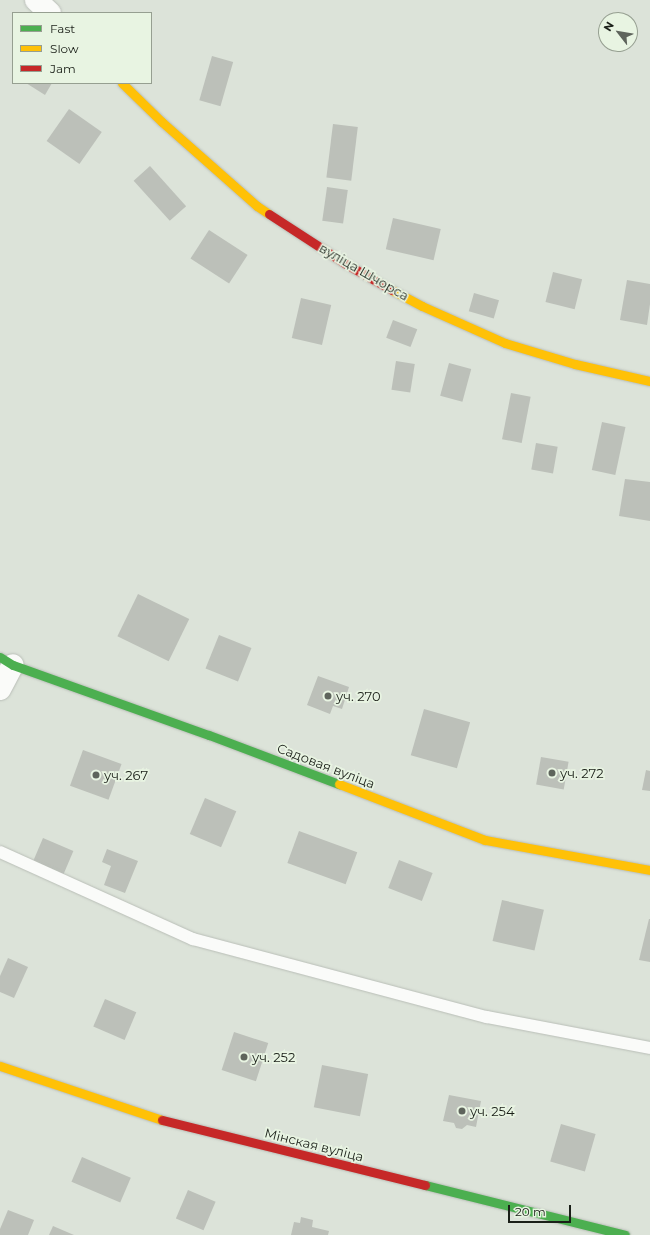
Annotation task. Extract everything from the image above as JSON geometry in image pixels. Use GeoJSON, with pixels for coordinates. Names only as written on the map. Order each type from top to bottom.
{"type":"FeatureCollection","features":[{"type":"Feature","properties":{"kind":"street"},"geometry":{"type":"LineString","coordinates":[[36,0],[49,12]]}},
{"type":"Feature","properties":{"kind":"street","name":"вуліца Шчорса"},"geometry":{"type":"LineString","coordinates":[[123,84],[162,122],[256,206],[346,264],[422,306],[505,343],[575,364],[650,381]]}},
{"type":"Feature","properties":{"kind":"street"},"geometry":{"type":"LineString","coordinates":[[0,689],[6,661]]}},
{"type":"Feature","properties":{"kind":"street","name":"Садовая вуліца"},"geometry":{"type":"LineString","coordinates":[[6,661],[209,735],[485,840],[650,870]]}},
{"type":"Feature","properties":{"kind":"street","name":"Мінская вуліца"},"geometry":{"type":"LineString","coordinates":[[0,1066],[165,1121],[625,1235]]}},
{"type":"Feature","properties":{"kind":"lane"},"geometry":{"type":"LineString","coordinates":[[0,852],[193,939],[487,1017],[650,1048]]}},
{"type":"Feature","properties":{"kind":"building"},"geometry":{"type":"Polygon","coordinates":[[[212,56],[233,62],[220,106],[199,100],[212,56]]]}},
{"type":"Feature","properties":{"kind":"building"},"geometry":{"type":"Polygon","coordinates":[[[28,84],[51,84],[45,95],[28,84]]]}},
{"type":"Feature","properties":{"kind":"building"},"geometry":{"type":"Polygon","coordinates":[[[69,109],[102,132],[79,164],[47,141],[69,109]]]}},
{"type":"Feature","properties":{"kind":"building"},"geometry":{"type":"Polygon","coordinates":[[[333,124],[358,127],[351,181],[326,178],[333,124]]]}},
{"type":"Feature","properties":{"kind":"building"},"geometry":{"type":"Polygon","coordinates":[[[150,166],[186,206],[170,221],[134,181],[150,166]]]}},
{"type":"Feature","properties":{"kind":"building"},"geometry":{"type":"Polygon","coordinates":[[[327,187],[348,190],[343,224],[322,221],[327,187]]]}},
{"type":"Feature","properties":{"kind":"building"},"geometry":{"type":"Polygon","coordinates":[[[393,218],[441,229],[434,260],[386,249],[393,218]]]}},
{"type":"Feature","properties":{"kind":"building"},"geometry":{"type":"Polygon","coordinates":[[[209,230],[248,255],[229,284],[190,259],[209,230]]]}},
{"type":"Feature","properties":{"kind":"building"},"geometry":{"type":"Polygon","coordinates":[[[553,272],[582,279],[575,309],[546,302],[553,272]]]}},
{"type":"Feature","properties":{"kind":"building"},"geometry":{"type":"Polygon","coordinates":[[[627,280],[650,284],[650,304],[647,325],[620,320],[627,280]]]}},
{"type":"Feature","properties":{"kind":"building"},"geometry":{"type":"Polygon","coordinates":[[[474,293],[499,300],[494,318],[469,311],[474,293]]]}},
{"type":"Feature","properties":{"kind":"building"},"geometry":{"type":"Polygon","coordinates":[[[301,298],[331,305],[322,345],[292,338],[301,298]]]}},
{"type":"Feature","properties":{"kind":"building"},"geometry":{"type":"Polygon","coordinates":[[[393,320],[417,329],[410,347],[386,338],[393,320]]]}},
{"type":"Feature","properties":{"kind":"building"},"geometry":{"type":"Polygon","coordinates":[[[396,361],[415,364],[410,393],[391,390],[396,361]]]}},
{"type":"Feature","properties":{"kind":"building"},"geometry":{"type":"Polygon","coordinates":[[[449,363],[471,369],[462,402],[440,396],[449,363]]]}},
{"type":"Feature","properties":{"kind":"building"},"geometry":{"type":"Polygon","coordinates":[[[511,393],[531,397],[522,443],[502,439],[511,393]]]}},
{"type":"Feature","properties":{"kind":"building"},"geometry":{"type":"Polygon","coordinates":[[[602,422],[625,427],[615,475],[592,470],[602,422]]]}},
{"type":"Feature","properties":{"kind":"building"},"geometry":{"type":"Polygon","coordinates":[[[536,443],[558,447],[553,473],[531,470],[536,443]]]}},
{"type":"Feature","properties":{"kind":"building"},"geometry":{"type":"Polygon","coordinates":[[[625,479],[650,482],[650,521],[619,516],[625,479]]]}},
{"type":"Feature","properties":{"kind":"building"},"geometry":{"type":"Polygon","coordinates":[[[138,594],[189,619],[169,661],[117,636],[138,594]]]}},
{"type":"Feature","properties":{"kind":"building"},"geometry":{"type":"Polygon","coordinates":[[[219,635],[251,648],[238,681],[206,668],[219,635]]]}},
{"type":"Feature","properties":{"kind":"building","name":"уч. 270"},"geometry":{"type":"Polygon","coordinates":[[[318,676],[349,687],[342,709],[333,706],[330,714],[307,705],[318,676]]]}},
{"type":"Feature","properties":{"kind":"building"},"geometry":{"type":"Polygon","coordinates":[[[424,709],[470,722],[457,768],[411,755],[424,709]]]}},
{"type":"Feature","properties":{"kind":"building","name":"уч. 267"},"geometry":{"type":"Polygon","coordinates":[[[83,750],[122,764],[109,800],[70,786],[83,750]]]}},
{"type":"Feature","properties":{"kind":"building","name":"уч. 272"},"geometry":{"type":"Polygon","coordinates":[[[541,757],[569,762],[564,789],[536,785],[541,757]]]}},
{"type":"Feature","properties":{"kind":"building"},"geometry":{"type":"Polygon","coordinates":[[[646,770],[650,771],[650,791],[642,790],[646,770]]]}},
{"type":"Feature","properties":{"kind":"building"},"geometry":{"type":"Polygon","coordinates":[[[205,798],[236,811],[221,847],[190,834],[205,798]]]}},
{"type":"Feature","properties":{"kind":"building"},"geometry":{"type":"Polygon","coordinates":[[[299,831],[357,852],[346,884],[287,863],[299,831]]]}},
{"type":"Feature","properties":{"kind":"building"},"geometry":{"type":"Polygon","coordinates":[[[43,838],[73,851],[64,874],[33,861],[43,838]]]}},
{"type":"Feature","properties":{"kind":"building"},"geometry":{"type":"Polygon","coordinates":[[[107,849],[138,861],[125,893],[104,885],[111,866],[102,862],[107,849]]]}},
{"type":"Feature","properties":{"kind":"building"},"geometry":{"type":"Polygon","coordinates":[[[399,860],[433,873],[422,901],[388,888],[399,860]]]}},
{"type":"Feature","properties":{"kind":"building"},"geometry":{"type":"Polygon","coordinates":[[[502,900],[544,910],[534,951],[493,941],[502,900]]]}},
{"type":"Feature","properties":{"kind":"building"},"geometry":{"type":"Polygon","coordinates":[[[650,919],[650,962],[639,960],[650,919]]]}},
{"type":"Feature","properties":{"kind":"building"},"geometry":{"type":"Polygon","coordinates":[[[8,958],[28,967],[14,998],[0,992],[0,976],[8,958]]]}},
{"type":"Feature","properties":{"kind":"building"},"geometry":{"type":"Polygon","coordinates":[[[105,999],[136,1012],[125,1040],[93,1027],[105,999]]]}},
{"type":"Feature","properties":{"kind":"building","name":"уч. 252"},"geometry":{"type":"Polygon","coordinates":[[[234,1032],[268,1043],[256,1081],[222,1070],[234,1032]]]}},
{"type":"Feature","properties":{"kind":"building"},"geometry":{"type":"Polygon","coordinates":[[[322,1065],[368,1074],[360,1116],[314,1107],[322,1065]]]}},
{"type":"Feature","properties":{"kind":"building","name":"уч. 254"},"geometry":{"type":"Polygon","coordinates":[[[449,1095],[481,1101],[476,1127],[467,1125],[462,1129],[456,1128],[454,1123],[443,1121],[449,1095]]]}},
{"type":"Feature","properties":{"kind":"building"},"geometry":{"type":"Polygon","coordinates":[[[561,1124],[596,1134],[585,1171],[550,1161],[561,1124]]]}},
{"type":"Feature","properties":{"kind":"building"},"geometry":{"type":"Polygon","coordinates":[[[82,1157],[131,1178],[120,1203],[71,1182],[82,1157]]]}},
{"type":"Feature","properties":{"kind":"building"},"geometry":{"type":"Polygon","coordinates":[[[188,1190],[216,1202],[204,1230],[176,1219],[188,1190]]]}},
{"type":"Feature","properties":{"kind":"building"},"geometry":{"type":"Polygon","coordinates":[[[8,1210],[34,1220],[28,1235],[0,1235],[0,1229],[8,1210]]]}},
{"type":"Feature","properties":{"kind":"building"},"geometry":{"type":"Polygon","coordinates":[[[301,1217],[313,1220],[312,1227],[329,1231],[328,1235],[291,1235],[294,1222],[300,1223],[301,1217]]]}},
{"type":"Feature","properties":{"kind":"building"},"geometry":{"type":"Polygon","coordinates":[[[53,1226],[74,1235],[49,1235],[53,1226]]]}},
{"type":"Feature","properties":{"kind":"traffic: fast"},"geometry":{"type":"LineString","coordinates":[[0,657],[13,665],[209,735],[339,784]]}},
{"type":"Feature","properties":{"kind":"traffic: fast"},"geometry":{"type":"LineString","coordinates":[[425,1185],[625,1235]]}},
{"type":"Feature","properties":{"kind":"traffic: slow"},"geometry":{"type":"LineString","coordinates":[[123,84],[162,122],[257,206],[269,214]]}},
{"type":"Feature","properties":{"kind":"traffic: slow"},"geometry":{"type":"LineString","coordinates":[[392,290],[422,306],[505,343],[575,364],[650,381]]}},
{"type":"Feature","properties":{"kind":"traffic: slow"},"geometry":{"type":"LineString","coordinates":[[339,784],[485,840],[650,870]]}},
{"type":"Feature","properties":{"kind":"traffic: slow"},"geometry":{"type":"LineString","coordinates":[[0,1066],[162,1120]]}},
{"type":"Feature","properties":{"kind":"traffic: jam"},"geometry":{"type":"LineString","coordinates":[[269,214],[346,264],[392,290]]}},
{"type":"Feature","properties":{"kind":"traffic: jam"},"geometry":{"type":"LineString","coordinates":[[162,1120],[425,1185]]}},
{"type":"Feature","properties":{"kind":"place","name":"уч. 270"},"geometry":{"type":"Point","coordinates":[328,696]}},
{"type":"Feature","properties":{"kind":"place","name":"уч. 272"},"geometry":{"type":"Point","coordinates":[552,773]}},
{"type":"Feature","properties":{"kind":"place","name":"уч. 267"},"geometry":{"type":"Point","coordinates":[96,775]}},
{"type":"Feature","properties":{"kind":"place","name":"уч. 252"},"geometry":{"type":"Point","coordinates":[244,1057]}},
{"type":"Feature","properties":{"kind":"place","name":"уч. 254"},"geometry":{"type":"Point","coordinates":[462,1111]}}]}
